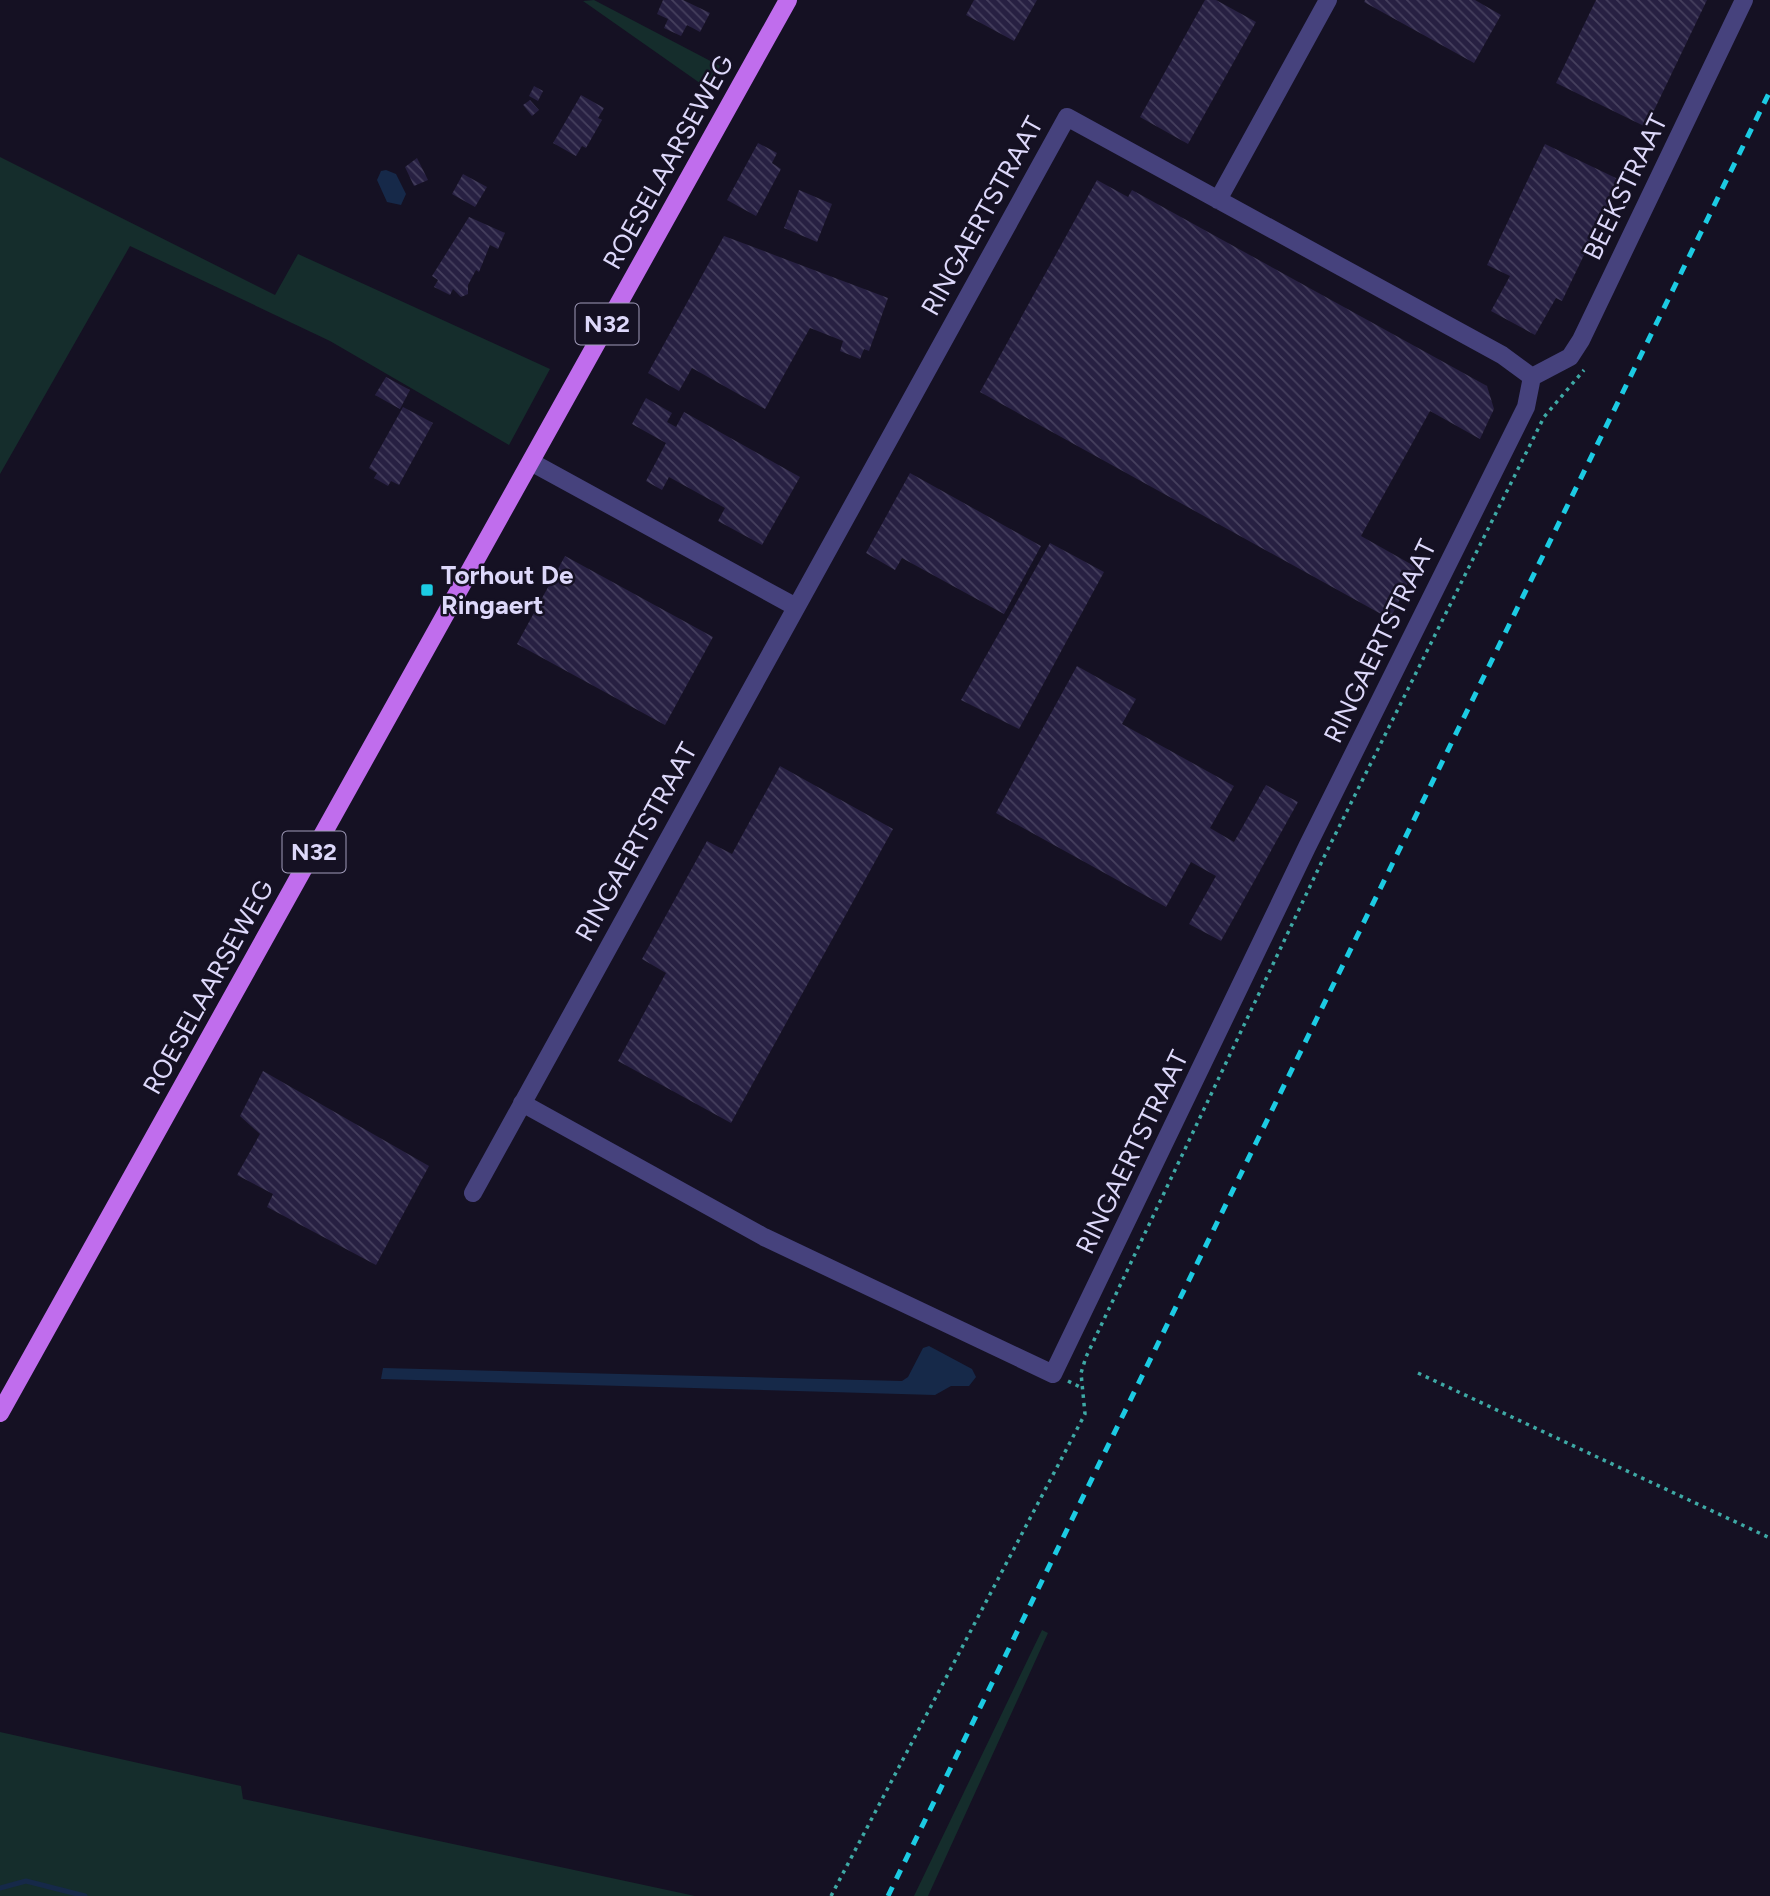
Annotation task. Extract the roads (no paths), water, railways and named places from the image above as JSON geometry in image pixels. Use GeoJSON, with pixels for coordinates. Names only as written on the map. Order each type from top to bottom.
{"type":"FeatureCollection","features":[{"type":"Feature","properties":{"kind":"main road","name":"ROESELAARSEWEG"},"geometry":{"type":"LineString","coordinates":[[0,1413],[788,0]]}},
{"type":"Feature","properties":{"kind":"street"},"geometry":{"type":"LineString","coordinates":[[1217,200],[1328,0]]}},
{"type":"Feature","properties":{"kind":"street","name":"BEEKSTRAAT"},"geometry":{"type":"LineString","coordinates":[[1532,377],[1554,368],[1570,357],[1581,340],[1744,0]]}},
{"type":"Feature","properties":{"kind":"street","name":"RINGAERTSTRAAT"},"geometry":{"type":"LineString","coordinates":[[473,1193],[522,1103],[1067,117],[1502,355],[1532,377],[1526,407],[1313,835],[1053,1374],[764,1237],[522,1103]]}},
{"type":"Feature","properties":{"kind":"street"},"geometry":{"type":"LineString","coordinates":[[531,461],[796,607]]}},
{"type":"Feature","properties":{"kind":"water"},"geometry":{"type":"Polygon","coordinates":[[[381,171],[396,174],[406,194],[401,205],[387,202],[377,180],[381,171]]]}},
{"type":"Feature","properties":{"kind":"water"},"geometry":{"type":"Polygon","coordinates":[[[929,1346],[972,1369],[976,1377],[969,1386],[951,1386],[935,1395],[381,1379],[383,1368],[902,1381],[908,1377],[923,1348],[929,1346]]]}},
{"type":"Feature","properties":{"kind":"waterway"},"geometry":{"type":"LineString","coordinates":[[0,1888],[26,1881],[85,1896]]}},
{"type":"Feature","properties":{"kind":"railway"},"geometry":{"type":"LineString","coordinates":[[888,1896],[1770,91]]}},
{"type":"Feature","properties":{"kind":"place","name":"Torhout De Ringaert"},"geometry":{"type":"Point","coordinates":[427,590]}}]}
